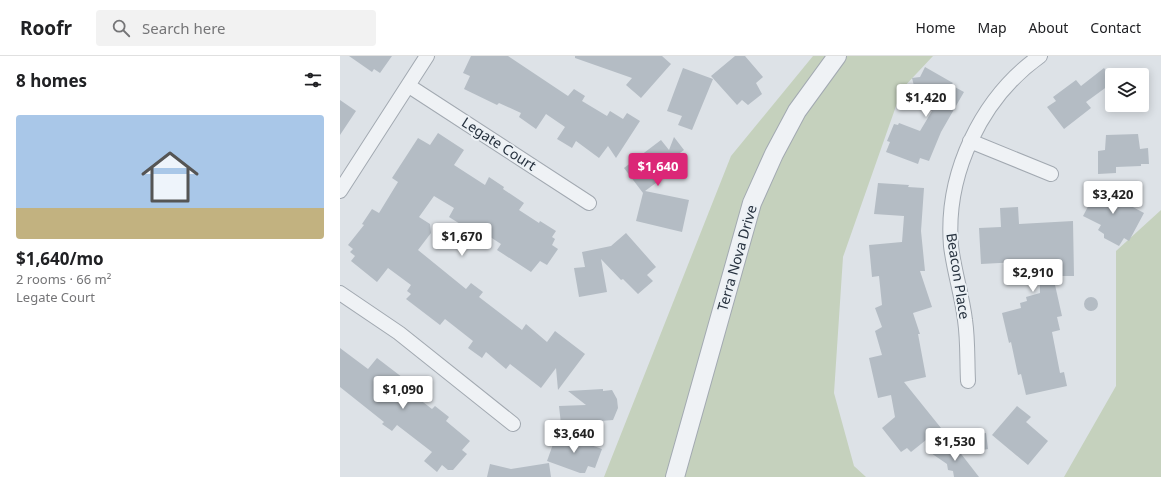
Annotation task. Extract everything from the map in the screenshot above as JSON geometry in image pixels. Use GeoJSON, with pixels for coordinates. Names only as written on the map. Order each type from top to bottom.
{"type":"FeatureCollection","features":[{"type":"Feature","properties":{"kind":"street"},"geometry":{"type":"LineString","coordinates":[[340,191],[427,56]]}},
{"type":"Feature","properties":{"kind":"street","name":"Terra Nova Drive"},"geometry":{"type":"LineString","coordinates":[[675,477],[752,203],[774,154],[797,111],[837,56]]}},
{"type":"Feature","properties":{"kind":"street","name":"Beacon Place"},"geometry":{"type":"LineString","coordinates":[[968,381],[965,321],[954,264],[950,226],[952,198],[958,173],[970,141],[988,110],[1005,88],[1040,56]]}},
{"type":"Feature","properties":{"kind":"street","name":"Legate Court"},"geometry":{"type":"LineString","coordinates":[[409,86],[589,203]]}},
{"type":"Feature","properties":{"kind":"street"},"geometry":{"type":"LineString","coordinates":[[970,141],[1051,174]]}},
{"type":"Feature","properties":{"kind":"street"},"geometry":{"type":"LineString","coordinates":[[340,293],[398,334],[513,424]]}},
{"type":"Feature","properties":{"kind":"green space"},"geometry":{"type":"Polygon","coordinates":[[[813,56],[933,56],[902,89],[843,257],[834,393],[854,466],[866,477],[604,477],[731,156],[813,56]]]}},
{"type":"Feature","properties":{"kind":"green space"},"geometry":{"type":"Polygon","coordinates":[[[1161,210],[1161,477],[1064,477],[1116,386],[1116,251],[1161,210]]]}},
{"type":"Feature","properties":{"kind":"building"},"geometry":{"type":"Polygon","coordinates":[[[349,56],[392,56],[380,73],[374,69],[372,72],[349,56]]]}},
{"type":"Feature","properties":{"kind":"building"},"geometry":{"type":"Polygon","coordinates":[[[471,56],[508,56],[568,96],[574,89],[585,96],[582,101],[607,116],[610,111],[623,119],[627,113],[640,121],[616,158],[608,146],[599,158],[576,141],[572,148],[557,139],[565,127],[546,114],[536,129],[519,117],[521,113],[499,103],[497,105],[464,89],[470,76],[463,73],[471,56]]]}},
{"type":"Feature","properties":{"kind":"building"},"geometry":{"type":"Polygon","coordinates":[[[575,56],[662,56],[671,64],[641,98],[626,85],[632,78],[575,58],[575,56]]]}},
{"type":"Feature","properties":{"kind":"building"},"geometry":{"type":"Polygon","coordinates":[[[735,56],[745,56],[763,77],[756,83],[762,94],[748,105],[742,100],[737,105],[711,76],[735,56]]]}},
{"type":"Feature","properties":{"kind":"building"},"geometry":{"type":"Polygon","coordinates":[[[925,67],[953,83],[951,85],[964,92],[941,132],[929,161],[920,158],[918,164],[886,152],[890,142],[887,141],[894,124],[898,125],[899,123],[920,131],[932,111],[917,102],[919,99],[910,94],[914,86],[912,78],[920,77],[925,67]]]}},
{"type":"Feature","properties":{"kind":"building"},"geometry":{"type":"Polygon","coordinates":[[[683,68],[713,79],[692,130],[678,125],[682,116],[667,111],[683,68]]]}},
{"type":"Feature","properties":{"kind":"building"},"geometry":{"type":"Polygon","coordinates":[[[1104,68],[1105,88],[1086,102],[1091,108],[1064,129],[1047,107],[1056,101],[1053,97],[1076,80],[1081,86],[1104,68]]]}},
{"type":"Feature","properties":{"kind":"building"},"geometry":{"type":"Polygon","coordinates":[[[340,100],[356,111],[340,135],[340,100]]]}},
{"type":"Feature","properties":{"kind":"building"},"geometry":{"type":"Polygon","coordinates":[[[438,133],[464,150],[454,165],[485,185],[489,177],[504,187],[503,189],[524,203],[519,210],[539,223],[540,221],[556,231],[552,237],[555,239],[552,245],[558,249],[547,265],[540,261],[531,272],[497,250],[501,244],[478,229],[475,228],[473,232],[449,217],[454,208],[434,196],[419,217],[430,224],[431,233],[418,250],[466,289],[471,283],[483,292],[479,297],[522,330],[526,324],[547,342],[555,331],[585,354],[558,390],[556,368],[541,388],[510,364],[506,369],[486,352],[482,358],[468,348],[473,341],[445,319],[440,325],[406,299],[411,294],[407,291],[411,285],[388,268],[377,282],[351,261],[355,256],[350,252],[353,249],[348,245],[364,225],[362,224],[372,209],[379,213],[398,182],[392,178],[418,138],[430,145],[438,133]]]}},
{"type":"Feature","properties":{"kind":"building"},"geometry":{"type":"Polygon","coordinates":[[[1138,134],[1140,149],[1148,148],[1149,164],[1141,164],[1141,166],[1116,167],[1116,173],[1098,174],[1098,151],[1105,150],[1106,135],[1138,134]]]}},
{"type":"Feature","properties":{"kind":"building"},"geometry":{"type":"Polygon","coordinates":[[[674,137],[684,150],[673,158],[679,166],[645,191],[689,200],[682,232],[636,221],[643,193],[624,168],[661,140],[669,150],[674,137]]]}},
{"type":"Feature","properties":{"kind":"building"},"geometry":{"type":"Polygon","coordinates":[[[878,183],[909,185],[908,187],[924,188],[921,231],[925,271],[920,271],[932,307],[913,313],[920,334],[918,334],[926,377],[904,382],[941,428],[911,452],[907,448],[901,452],[882,428],[895,417],[891,395],[878,398],[869,358],[882,355],[875,331],[882,327],[875,308],[882,305],[879,276],[872,277],[869,245],[902,242],[904,216],[874,214],[878,183]]]}},
{"type":"Feature","properties":{"kind":"building"},"geometry":{"type":"Polygon","coordinates":[[[1100,184],[1132,200],[1129,205],[1144,213],[1129,241],[1124,238],[1119,246],[1104,238],[1104,234],[1098,230],[1101,225],[1083,216],[1100,184]]]}},
{"type":"Feature","properties":{"kind":"building"},"geometry":{"type":"Polygon","coordinates":[[[1018,207],[1019,224],[1073,221],[1074,276],[1053,276],[1062,316],[1057,317],[1060,330],[1052,332],[1060,373],[1064,372],[1067,386],[1026,395],[1021,374],[1018,375],[1011,342],[1009,343],[1002,313],[1021,308],[1020,303],[1027,301],[1026,297],[1040,293],[1039,261],[981,264],[979,228],[1001,227],[1000,208],[1018,207]]]}},
{"type":"Feature","properties":{"kind":"building"},"geometry":{"type":"Polygon","coordinates":[[[626,233],[656,267],[647,275],[653,281],[638,294],[623,279],[621,280],[601,259],[607,292],[579,297],[574,268],[585,267],[582,252],[611,246],[626,233]]]}},
{"type":"Feature","properties":{"kind":"building"},"geometry":{"type":"Polygon","coordinates":[[[1088,297],[1094,297],[1098,301],[1098,307],[1094,311],[1088,311],[1084,307],[1084,301],[1088,297]]]}},
{"type":"Feature","properties":{"kind":"building"},"geometry":{"type":"Polygon","coordinates":[[[340,348],[368,369],[377,358],[411,384],[406,389],[432,409],[435,406],[449,417],[446,421],[470,441],[462,450],[467,454],[453,470],[448,470],[442,465],[437,472],[424,461],[432,452],[397,425],[392,431],[382,424],[384,422],[340,387],[340,348]]]}},
{"type":"Feature","properties":{"kind":"building"},"geometry":{"type":"Polygon","coordinates":[[[603,389],[603,391],[612,390],[617,399],[618,408],[613,420],[561,424],[559,406],[586,405],[568,391],[603,389]]]}},
{"type":"Feature","properties":{"kind":"building"},"geometry":{"type":"Polygon","coordinates":[[[1017,406],[1031,417],[1026,422],[1048,441],[1028,465],[992,435],[1017,406]]]}},
{"type":"Feature","properties":{"kind":"building"},"geometry":{"type":"Polygon","coordinates":[[[557,433],[602,449],[595,468],[588,466],[585,473],[580,473],[547,461],[557,433]]]}},
{"type":"Feature","properties":{"kind":"building"},"geometry":{"type":"Polygon","coordinates":[[[986,433],[988,449],[972,452],[969,436],[986,433]]]}},
{"type":"Feature","properties":{"kind":"building"},"geometry":{"type":"Polygon","coordinates":[[[955,446],[979,477],[954,477],[953,471],[948,470],[947,464],[928,451],[955,446]]]}},
{"type":"Feature","properties":{"kind":"building"},"geometry":{"type":"Polygon","coordinates":[[[549,463],[551,477],[487,477],[490,464],[511,469],[549,463]]]}}]}
